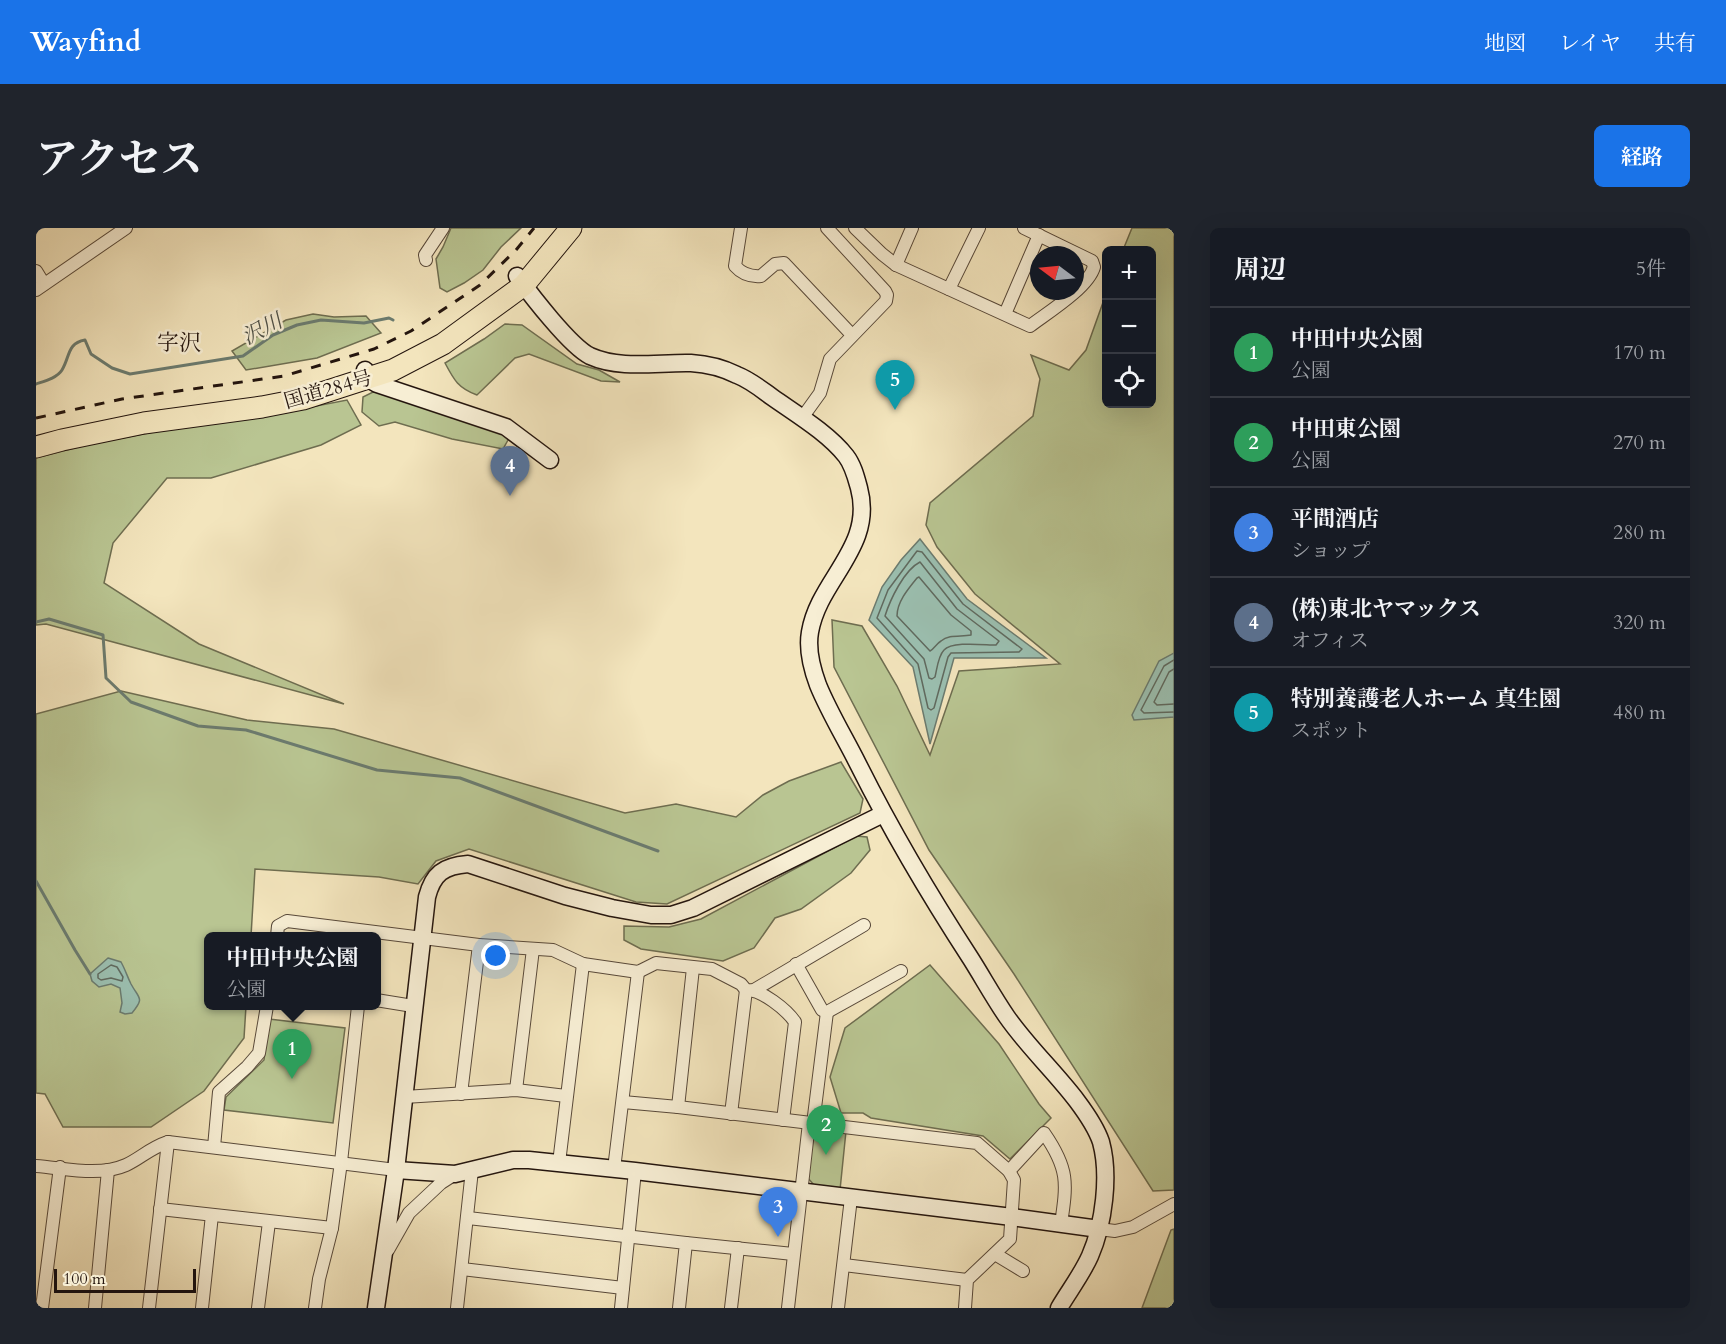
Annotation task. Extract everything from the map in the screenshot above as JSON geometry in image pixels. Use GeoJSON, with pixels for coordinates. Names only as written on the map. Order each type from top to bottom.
{"type":"FeatureCollection","features":[{"type":"Feature","properties":{"kind":"highway","name":"国道284号"},"geometry":{"type":"LineString","coordinates":[[520,280],[557,228]]}},
{"type":"Feature","properties":{"kind":"highway","name":"国道284号"},"geometry":{"type":"LineString","coordinates":[[36,438],[111,419],[305,390],[367,374],[393,370],[443,344],[520,280],[571,228]]}},
{"type":"Feature","properties":{"kind":"highway","name":"国道284号"},"geometry":{"type":"LineString","coordinates":[[36,447],[144,423],[303,399],[367,374]]}},
{"type":"Feature","properties":{"kind":"street"},"geometry":{"type":"LineString","coordinates":[[36,271],[40,287],[126,228]]}},
{"type":"Feature","properties":{"kind":"street"},"geometry":{"type":"LineString","coordinates":[[426,260],[425,255],[442,228]]}},
{"type":"Feature","properties":{"kind":"street"},"geometry":{"type":"LineString","coordinates":[[741,228],[735,267],[741,273],[753,277],[761,276],[775,264],[784,263],[852,335]]}},
{"type":"Feature","properties":{"kind":"street"},"geometry":{"type":"LineString","coordinates":[[802,418],[820,393],[830,359],[886,301],[887,295],[827,228]]}},
{"type":"Feature","properties":{"kind":"street"},"geometry":{"type":"LineString","coordinates":[[855,228],[896,265],[1030,326],[1082,285],[1092,274],[1094,267],[1092,261],[1024,228]]}},
{"type":"Feature","properties":{"kind":"street"},"geometry":{"type":"LineString","coordinates":[[896,265],[912,228]]}},
{"type":"Feature","properties":{"kind":"street"},"geometry":{"type":"LineString","coordinates":[[949,290],[979,228]]}},
{"type":"Feature","properties":{"kind":"street"},"geometry":{"type":"LineString","coordinates":[[1005,314],[1039,235]]}},
{"type":"Feature","properties":{"kind":"street"},"geometry":{"type":"LineString","coordinates":[[520,280],[569,339],[580,350],[592,357],[626,364],[689,363],[714,366],[738,375],[802,418],[847,458],[856,476],[861,497],[862,516],[858,537],[822,598],[809,634],[810,657],[818,685],[883,814],[947,922],[1008,1018],[1091,1119],[1101,1141],[1105,1170],[1099,1229],[1089,1259],[1059,1308]]}},
{"type":"Feature","properties":{"kind":"street"},"geometry":{"type":"LineString","coordinates":[[367,374],[377,384],[506,427],[550,460]]}},
{"type":"Feature","properties":{"kind":"street"},"geometry":{"type":"LineString","coordinates":[[376,1308],[396,1170],[427,897],[430,884],[438,874],[459,864],[468,864],[565,896],[612,908],[651,915],[671,915],[693,908],[883,814]]}},
{"type":"Feature","properties":{"kind":"street"},"geometry":{"type":"LineString","coordinates":[[277,932],[278,926],[287,921],[374,932]]}},
{"type":"Feature","properties":{"kind":"street"},"geometry":{"type":"LineString","coordinates":[[750,990],[864,925]]}},
{"type":"Feature","properties":{"kind":"street"},"geometry":{"type":"LineString","coordinates":[[381,933],[479,945],[553,950],[583,964],[638,972],[656,963],[712,969],[788,1012],[795,1022],[783,1120]]}},
{"type":"Feature","properties":{"kind":"street"},"geometry":{"type":"LineString","coordinates":[[461,1094],[479,945]]}},
{"type":"Feature","properties":{"kind":"street"},"geometry":{"type":"LineString","coordinates":[[516,1090],[533,949]]}},
{"type":"Feature","properties":{"kind":"street"},"geometry":{"type":"LineString","coordinates":[[559,1163],[583,964]]}},
{"type":"Feature","properties":{"kind":"street"},"geometry":{"type":"LineString","coordinates":[[796,964],[822,1010],[827,1012]]}},
{"type":"Feature","properties":{"kind":"street"},"geometry":{"type":"LineString","coordinates":[[678,1107],[693,968]]}},
{"type":"Feature","properties":{"kind":"street"},"geometry":{"type":"LineString","coordinates":[[827,1012],[901,971]]}},
{"type":"Feature","properties":{"kind":"street"},"geometry":{"type":"LineString","coordinates":[[614,1169],[638,972]]}},
{"type":"Feature","properties":{"kind":"street"},"geometry":{"type":"LineString","coordinates":[[731,1114],[750,990]]}},
{"type":"Feature","properties":{"kind":"street"},"geometry":{"type":"LineString","coordinates":[[381,1001],[414,1006]]}},
{"type":"Feature","properties":{"kind":"street"},"geometry":{"type":"LineString","coordinates":[[214,1147],[219,1092],[259,1053],[266,1010]]}},
{"type":"Feature","properties":{"kind":"street"},"geometry":{"type":"LineString","coordinates":[[315,1308],[319,1279],[332,1228],[357,1010]]}},
{"type":"Feature","properties":{"kind":"street"},"geometry":{"type":"LineString","coordinates":[[788,1308],[800,1192],[827,1012]]}},
{"type":"Feature","properties":{"kind":"street"},"geometry":{"type":"LineString","coordinates":[[404,1096],[516,1090],[566,1096]]}},
{"type":"Feature","properties":{"kind":"street"},"geometry":{"type":"LineString","coordinates":[[623,1102],[977,1143],[1009,1171],[1014,1180],[1012,1217],[1010,1239],[968,1280],[965,1308]]}},
{"type":"Feature","properties":{"kind":"street"},"geometry":{"type":"LineString","coordinates":[[1009,1171],[1044,1133],[1057,1151],[1063,1168],[1065,1191],[1061,1224]]}},
{"type":"Feature","properties":{"kind":"street"},"geometry":{"type":"LineString","coordinates":[[148,1308],[168,1142]]}},
{"type":"Feature","properties":{"kind":"street"},"geometry":{"type":"LineString","coordinates":[[36,1166],[108,1170],[126,1165],[155,1146],[168,1142],[396,1170],[464,1172]]}},
{"type":"Feature","properties":{"kind":"street"},"geometry":{"type":"LineString","coordinates":[[383,1262],[409,1212],[441,1183],[464,1172],[513,1160],[635,1171],[1115,1231],[1133,1227],[1174,1204]]}},
{"type":"Feature","properties":{"kind":"street"},"geometry":{"type":"LineString","coordinates":[[42,1308],[42,1247],[60,1167]]}},
{"type":"Feature","properties":{"kind":"street"},"geometry":{"type":"LineString","coordinates":[[95,1308],[108,1170]]}},
{"type":"Feature","properties":{"kind":"street"},"geometry":{"type":"LineString","coordinates":[[621,1308],[635,1171]]}},
{"type":"Feature","properties":{"kind":"street"},"geometry":{"type":"LineString","coordinates":[[457,1308],[468,1218],[464,1172]]}},
{"type":"Feature","properties":{"kind":"street"},"geometry":{"type":"LineString","coordinates":[[838,1308],[851,1198]]}},
{"type":"Feature","properties":{"kind":"street"},"geometry":{"type":"LineString","coordinates":[[160,1209],[332,1228]]}},
{"type":"Feature","properties":{"kind":"street"},"geometry":{"type":"LineString","coordinates":[[202,1308],[212,1215]]}},
{"type":"Feature","properties":{"kind":"street"},"geometry":{"type":"LineString","coordinates":[[468,1218],[794,1254]]}},
{"type":"Feature","properties":{"kind":"street"},"geometry":{"type":"LineString","coordinates":[[258,1308],[269,1222]]}},
{"type":"Feature","properties":{"kind":"street"},"geometry":{"type":"LineString","coordinates":[[678,1308],[686,1243]]}},
{"type":"Feature","properties":{"kind":"street"},"geometry":{"type":"LineString","coordinates":[[731,1308],[738,1248]]}},
{"type":"Feature","properties":{"kind":"street"},"geometry":{"type":"LineString","coordinates":[[995,1254],[1023,1271]]}},
{"type":"Feature","properties":{"kind":"street"},"geometry":{"type":"LineString","coordinates":[[844,1265],[968,1280]]}},
{"type":"Feature","properties":{"kind":"street"},"geometry":{"type":"LineString","coordinates":[[462,1269],[623,1288]]}},
{"type":"Feature","properties":{"kind":"green space"},"geometry":{"type":"Polygon","coordinates":[[[451,228],[521,228],[501,247],[483,270],[447,292],[440,288],[436,259],[451,228]]]}},
{"type":"Feature","properties":{"kind":"green space"},"geometry":{"type":"Polygon","coordinates":[[[1132,228],[1174,228],[1174,1190],[1153,1191],[1014,974],[929,850],[834,667],[832,620],[862,626],[897,686],[930,755],[959,671],[1060,664],[975,594],[937,547],[926,525],[930,503],[1033,416],[1040,379],[1031,355],[1069,370],[1086,350],[1102,305],[1102,408],[1156,408],[1156,246],[1125,246],[1132,228]]]}},
{"type":"Feature","properties":{"kind":"green space"},"geometry":{"type":"Polygon","coordinates":[[[313,314],[334,317],[366,316],[381,333],[317,358],[246,370],[232,351],[286,320],[313,314]]]}},
{"type":"Feature","properties":{"kind":"green space"},"geometry":{"type":"Polygon","coordinates":[[[505,324],[522,325],[577,364],[599,370],[620,382],[601,381],[529,354],[515,358],[477,395],[465,389],[454,379],[445,363],[505,324]]]}},
{"type":"Feature","properties":{"kind":"green space"},"geometry":{"type":"Polygon","coordinates":[[[375,391],[504,432],[508,440],[503,449],[452,439],[395,422],[379,426],[362,412],[363,397],[375,391]]]}},
{"type":"Feature","properties":{"kind":"green space"},"geometry":{"type":"Polygon","coordinates":[[[347,400],[361,425],[321,445],[211,478],[167,478],[113,543],[104,583],[199,644],[344,704],[46,624],[36,625],[36,458],[86,445],[195,424],[280,413],[347,400]]]}},
{"type":"Feature","properties":{"kind":"green space"},"geometry":{"type":"Polygon","coordinates":[[[121,691],[247,720],[334,729],[625,813],[676,804],[736,817],[763,795],[789,781],[841,762],[863,799],[860,813],[667,904],[636,902],[469,849],[436,861],[418,884],[379,877],[255,869],[251,932],[204,932],[204,1010],[246,1010],[244,1038],[204,1091],[151,1127],[63,1127],[45,1094],[36,1093],[36,714],[121,691]]]}},
{"type":"Feature","properties":{"kind":"green space"},"geometry":{"type":"Polygon","coordinates":[[[856,836],[867,837],[870,850],[851,873],[801,909],[775,918],[754,948],[723,961],[641,949],[624,940],[624,926],[669,927],[701,919],[856,836]]]}},
{"type":"Feature","properties":{"kind":"green space"},"geometry":{"type":"Polygon","coordinates":[[[930,965],[999,1044],[1051,1118],[1010,1159],[983,1136],[871,1118],[863,1113],[841,1113],[830,1077],[845,1028],[930,965]]]}},
{"type":"Feature","properties":{"kind":"green space"},"geometry":{"type":"Polygon","coordinates":[[[269,1019],[345,1028],[333,1123],[224,1110],[226,1097],[264,1060],[269,1019]]]}},
{"type":"Feature","properties":{"kind":"green space"},"geometry":{"type":"Polygon","coordinates":[[[819,1129],[846,1131],[840,1190],[815,1186],[806,1176],[812,1135],[819,1129]]]}},
{"type":"Feature","properties":{"kind":"green space"},"geometry":{"type":"Polygon","coordinates":[[[1174,1229],[1174,1308],[1142,1308],[1171,1230],[1174,1229]]]}},
{"type":"Feature","properties":{"kind":"water"},"geometry":{"type":"Polygon","coordinates":[[[920,539],[967,599],[1046,658],[954,658],[930,744],[913,667],[869,620],[882,587],[901,560],[920,539]]]}},
{"type":"Feature","properties":{"kind":"water"},"geometry":{"type":"Polygon","coordinates":[[[1174,653],[1174,717],[1134,720],[1132,715],[1159,661],[1174,653]]]}},
{"type":"Feature","properties":{"kind":"water"},"geometry":{"type":"Polygon","coordinates":[[[108,958],[121,962],[139,998],[140,1001],[132,1013],[120,1012],[122,1003],[120,988],[111,984],[99,987],[92,981],[90,974],[108,958]]]}},
{"type":"Feature","properties":{"kind":"waterway","name":"沢川"},"geometry":{"type":"LineString","coordinates":[[36,384],[60,373],[72,347],[85,340],[91,354],[112,368],[130,374],[243,356],[273,335],[297,325],[321,320],[364,323],[389,318],[393,320]]}},
{"type":"Feature","properties":{"kind":"waterway"},"geometry":{"type":"LineString","coordinates":[[36,622],[49,619],[103,635],[106,678],[131,702],[198,726],[246,730],[377,770],[460,778],[658,851]]}},
{"type":"Feature","properties":{"kind":"waterway"},"geometry":{"type":"LineString","coordinates":[[36,881],[90,974]]}},
{"type":"Feature","properties":{"kind":"railway"},"geometry":{"type":"LineString","coordinates":[[36,418],[122,399],[284,376],[374,349],[411,331],[480,285],[516,250],[534,228]]}},
{"type":"Feature","properties":{"kind":"place","name":"特別養護老人ホーム 真生園"},"geometry":{"type":"Point","coordinates":[895,410]}},
{"type":"Feature","properties":{"kind":"place","name":"(株)東北ヤマックス"},"geometry":{"type":"Point","coordinates":[510,496]}},
{"type":"Feature","properties":{"kind":"place","name":"中田中央公園"},"geometry":{"type":"Point","coordinates":[292,1079]}},
{"type":"Feature","properties":{"kind":"place","name":"中田東公園"},"geometry":{"type":"Point","coordinates":[826,1155]}},
{"type":"Feature","properties":{"kind":"place","name":"平間酒店"},"geometry":{"type":"Point","coordinates":[778,1237]}},
{"type":"Feature","properties":{"kind":"district","name":"字沢"},"geometry":{"type":"Point","coordinates":[179,342]}}]}
